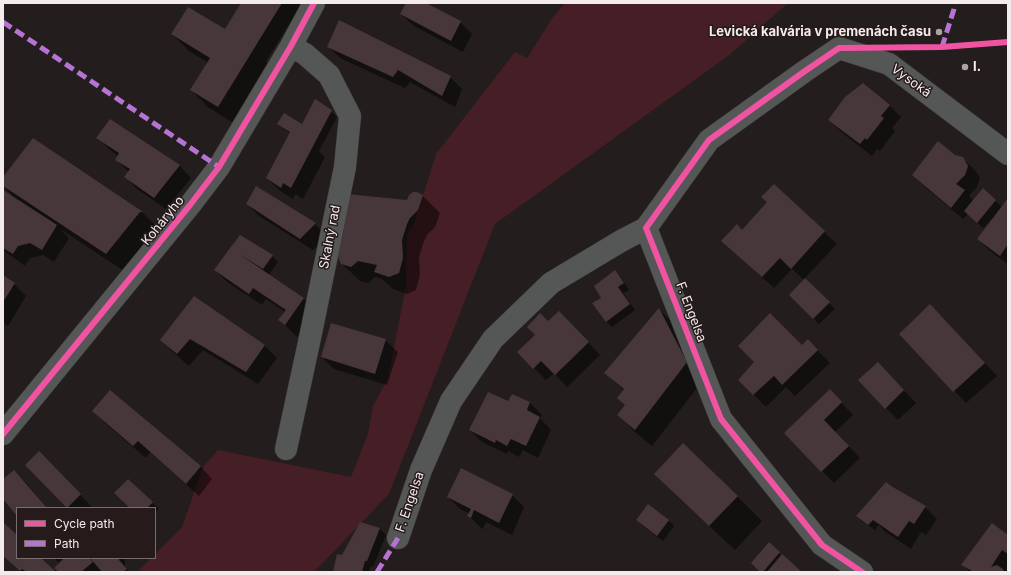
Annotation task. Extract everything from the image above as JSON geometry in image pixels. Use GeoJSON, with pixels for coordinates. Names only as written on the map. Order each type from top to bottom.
{"type":"FeatureCollection","features":[{"type":"Feature","properties":{"kind":"street","name":"Koháryho"},"geometry":{"type":"LineString","coordinates":[[3,434],[185,211],[219,167],[291,46],[314,3]]}},
{"type":"Feature","properties":{"kind":"street","name":"Skalný rad"},"geometry":{"type":"LineString","coordinates":[[286,449],[344,167],[350,116],[329,75],[305,54],[291,46]]}},
{"type":"Feature","properties":{"kind":"street","name":"Vysoká"},"geometry":{"type":"LineString","coordinates":[[805,71],[839,48],[889,64],[1008,154]]}},
{"type":"Feature","properties":{"kind":"street","name":"F. Engelsa"},"geometry":{"type":"LineString","coordinates":[[398,538],[421,470],[450,401],[493,338],[551,283],[621,241],[646,228],[709,140],[805,71]]}},
{"type":"Feature","properties":{"kind":"street","name":"F. Engelsa"},"geometry":{"type":"LineString","coordinates":[[646,228],[721,419],[822,545],[862,572]]}},
{"type":"Feature","properties":{"kind":"path"},"geometry":{"type":"LineString","coordinates":[[910,48],[942,48],[1008,42]]}},
{"type":"Feature","properties":{"kind":"shaded area"},"geometry":{"type":"Polygon","coordinates":[[[565,3],[788,3],[728,56],[495,224],[389,494],[314,572],[137,572],[150,559],[156,559],[156,553],[182,527],[203,467],[218,450],[351,477],[368,434],[373,406],[388,378],[406,286],[407,234],[414,224],[436,154],[515,52],[527,58],[553,17],[565,3]]]}},
{"type":"Feature","properties":{"kind":"building"},"geometry":{"type":"Polygon","coordinates":[[[241,3],[282,3],[218,107],[190,90],[210,58],[171,34],[188,7],[225,29],[241,3]]]}},
{"type":"Feature","properties":{"kind":"building"},"geometry":{"type":"Polygon","coordinates":[[[406,3],[426,3],[461,21],[451,41],[400,14],[406,3]]]}},
{"type":"Feature","properties":{"kind":"building"},"geometry":{"type":"Polygon","coordinates":[[[339,20],[451,76],[442,96],[398,70],[393,77],[327,47],[339,20]]]}},
{"type":"Feature","properties":{"kind":"building"},"geometry":{"type":"Polygon","coordinates":[[[863,83],[890,105],[881,116],[884,118],[867,140],[865,138],[860,144],[828,120],[845,97],[863,83]]]}},
{"type":"Feature","properties":{"kind":"building"},"geometry":{"type":"Polygon","coordinates":[[[315,99],[332,110],[291,188],[283,183],[281,188],[266,178],[290,132],[277,124],[284,113],[302,124],[315,99]]]}},
{"type":"Feature","properties":{"kind":"building"},"geometry":{"type":"Polygon","coordinates":[[[110,119],[180,165],[154,198],[124,177],[130,169],[115,160],[119,153],[96,138],[110,119]]]}},
{"type":"Feature","properties":{"kind":"building"},"geometry":{"type":"Polygon","coordinates":[[[33,138],[143,212],[140,212],[106,254],[3,186],[3,177],[33,138]]]}},
{"type":"Feature","properties":{"kind":"building"},"geometry":{"type":"Polygon","coordinates":[[[938,141],[955,155],[963,157],[968,166],[965,175],[956,184],[965,190],[951,208],[912,175],[938,141]]]}},
{"type":"Feature","properties":{"kind":"building"},"geometry":{"type":"Polygon","coordinates":[[[774,184],[825,231],[791,269],[780,258],[762,277],[721,241],[737,224],[742,230],[767,202],[761,197],[774,184]]]}},
{"type":"Feature","properties":{"kind":"building"},"geometry":{"type":"Polygon","coordinates":[[[256,186],[316,223],[300,239],[246,204],[256,186]]]}},
{"type":"Feature","properties":{"kind":"building"},"geometry":{"type":"Polygon","coordinates":[[[983,188],[996,200],[977,223],[964,211],[983,188]]]}},
{"type":"Feature","properties":{"kind":"building"},"geometry":{"type":"Polygon","coordinates":[[[3,190],[57,225],[42,250],[30,243],[18,246],[13,254],[3,248],[3,190]]]}},
{"type":"Feature","properties":{"kind":"building"},"geometry":{"type":"Polygon","coordinates":[[[413,192],[423,195],[418,210],[410,218],[407,224],[402,240],[403,258],[399,273],[389,277],[374,272],[377,265],[358,261],[351,267],[341,264],[337,255],[347,194],[407,200],[409,195],[413,192]]]}},
{"type":"Feature","properties":{"kind":"building"},"geometry":{"type":"Polygon","coordinates":[[[1008,198],[1008,244],[1000,256],[977,239],[1008,198]]]}},
{"type":"Feature","properties":{"kind":"building"},"geometry":{"type":"Polygon","coordinates":[[[240,235],[273,255],[263,269],[239,254],[304,298],[285,325],[278,320],[286,310],[253,288],[249,294],[214,270],[240,235]]]}},
{"type":"Feature","properties":{"kind":"building"},"geometry":{"type":"Polygon","coordinates":[[[615,270],[624,283],[618,287],[630,304],[606,322],[592,303],[601,298],[594,286],[615,270]]]}},
{"type":"Feature","properties":{"kind":"building"},"geometry":{"type":"Polygon","coordinates":[[[3,275],[15,283],[3,302],[3,275]]]}},
{"type":"Feature","properties":{"kind":"building"},"geometry":{"type":"Polygon","coordinates":[[[805,278],[830,302],[813,319],[789,295],[805,278]]]}},
{"type":"Feature","properties":{"kind":"building"},"geometry":{"type":"Polygon","coordinates":[[[194,296],[265,345],[246,372],[190,339],[177,354],[160,340],[194,296]]]}},
{"type":"Feature","properties":{"kind":"building"},"geometry":{"type":"Polygon","coordinates":[[[930,304],[985,363],[953,392],[899,334],[930,304]]]}},
{"type":"Feature","properties":{"kind":"building"},"geometry":{"type":"Polygon","coordinates":[[[659,308],[687,362],[635,430],[617,415],[625,405],[617,398],[624,389],[604,373],[659,308]]]}},
{"type":"Feature","properties":{"kind":"building"},"geometry":{"type":"Polygon","coordinates":[[[559,311],[589,342],[555,375],[541,361],[533,369],[517,352],[535,335],[527,327],[540,313],[548,321],[559,311]]]}},
{"type":"Feature","properties":{"kind":"building"},"geometry":{"type":"Polygon","coordinates":[[[770,313],[802,345],[808,339],[818,350],[782,385],[774,376],[753,395],[738,380],[754,362],[738,346],[770,313]]]}},
{"type":"Feature","properties":{"kind":"building"},"geometry":{"type":"Polygon","coordinates":[[[331,323],[386,339],[375,374],[321,357],[331,323]]]}},
{"type":"Feature","properties":{"kind":"building"},"geometry":{"type":"Polygon","coordinates":[[[878,362],[904,390],[885,409],[858,380],[878,362]]]}},
{"type":"Feature","properties":{"kind":"building"},"geometry":{"type":"Polygon","coordinates":[[[830,389],[842,402],[824,420],[849,446],[821,472],[784,433],[830,389]]]}},
{"type":"Feature","properties":{"kind":"building"},"geometry":{"type":"Polygon","coordinates":[[[110,390],[201,466],[186,484],[138,441],[133,446],[92,411],[110,390]]]}},
{"type":"Feature","properties":{"kind":"building"},"geometry":{"type":"Polygon","coordinates":[[[488,392],[508,401],[512,394],[530,402],[527,410],[540,417],[526,446],[511,439],[507,446],[496,440],[495,443],[469,430],[488,392]]]}},
{"type":"Feature","properties":{"kind":"building"},"geometry":{"type":"Polygon","coordinates":[[[683,443],[738,496],[709,526],[654,474],[683,443]]]}},
{"type":"Feature","properties":{"kind":"building"},"geometry":{"type":"Polygon","coordinates":[[[39,451],[81,494],[68,507],[66,507],[25,465],[39,451]]]}},
{"type":"Feature","properties":{"kind":"building"},"geometry":{"type":"Polygon","coordinates":[[[461,468],[513,494],[499,523],[474,510],[471,518],[467,516],[471,509],[447,497],[461,468]]]}},
{"type":"Feature","properties":{"kind":"building"},"geometry":{"type":"Polygon","coordinates":[[[14,470],[46,507],[16,507],[16,515],[3,499],[3,479],[14,470]]]}},
{"type":"Feature","properties":{"kind":"building"},"geometry":{"type":"Polygon","coordinates":[[[128,479],[153,502],[148,507],[129,507],[114,493],[128,479]]]}},
{"type":"Feature","properties":{"kind":"building"},"geometry":{"type":"Polygon","coordinates":[[[886,482],[926,506],[914,524],[909,521],[898,537],[873,520],[868,525],[856,516],[886,482]]]}},
{"type":"Feature","properties":{"kind":"building"},"geometry":{"type":"Polygon","coordinates":[[[648,504],[669,520],[657,536],[636,520],[648,504]]]}},
{"type":"Feature","properties":{"kind":"building"},"geometry":{"type":"Polygon","coordinates":[[[3,522],[16,534],[16,559],[42,559],[56,572],[27,572],[22,569],[20,571],[3,556],[3,522]]]}},
{"type":"Feature","properties":{"kind":"building"},"geometry":{"type":"Polygon","coordinates":[[[360,522],[380,528],[367,561],[365,561],[362,572],[333,572],[337,554],[342,555],[360,522]]]}},
{"type":"Feature","properties":{"kind":"building"},"geometry":{"type":"Polygon","coordinates":[[[992,523],[1008,535],[1008,554],[1002,550],[991,567],[997,565],[1003,569],[1004,572],[974,572],[961,565],[992,523]]]}},
{"type":"Feature","properties":{"kind":"building"},"geometry":{"type":"Polygon","coordinates":[[[769,542],[780,552],[763,572],[760,572],[751,563],[769,542]]]}},
{"type":"Feature","properties":{"kind":"building"},"geometry":{"type":"Polygon","coordinates":[[[782,554],[802,572],[767,572],[782,554]]]}},
{"type":"Feature","properties":{"kind":"building"},"geometry":{"type":"Polygon","coordinates":[[[63,559],[90,559],[93,562],[81,572],[59,572],[54,568],[63,559]]]}},
{"type":"Feature","properties":{"kind":"building"},"geometry":{"type":"Polygon","coordinates":[[[91,559],[119,559],[127,569],[123,572],[102,572],[91,559]]]}},
{"type":"Feature","properties":{"kind":"marked path"},"geometry":{"type":"LineString","coordinates":[[942,47],[955,3]]}},
{"type":"Feature","properties":{"kind":"marked path"},"geometry":{"type":"LineString","coordinates":[[3,22],[219,167]]}},
{"type":"Feature","properties":{"kind":"marked path"},"geometry":{"type":"LineString","coordinates":[[377,572],[398,538]]}},
{"type":"Feature","properties":{"kind":"cycle path"},"geometry":{"type":"LineString","coordinates":[[3,434],[190,205],[219,167],[291,46],[314,3]]}},
{"type":"Feature","properties":{"kind":"cycle path"},"geometry":{"type":"LineString","coordinates":[[862,572],[822,545],[721,419],[646,228],[709,140],[839,48],[942,47],[1008,42]]}},
{"type":"Feature","properties":{"kind":"place","name":"Levická kalvária v premenách času"},"geometry":{"type":"Point","coordinates":[939,32]}},
{"type":"Feature","properties":{"kind":"place","name":"I."},"geometry":{"type":"Point","coordinates":[965,67]}}]}
